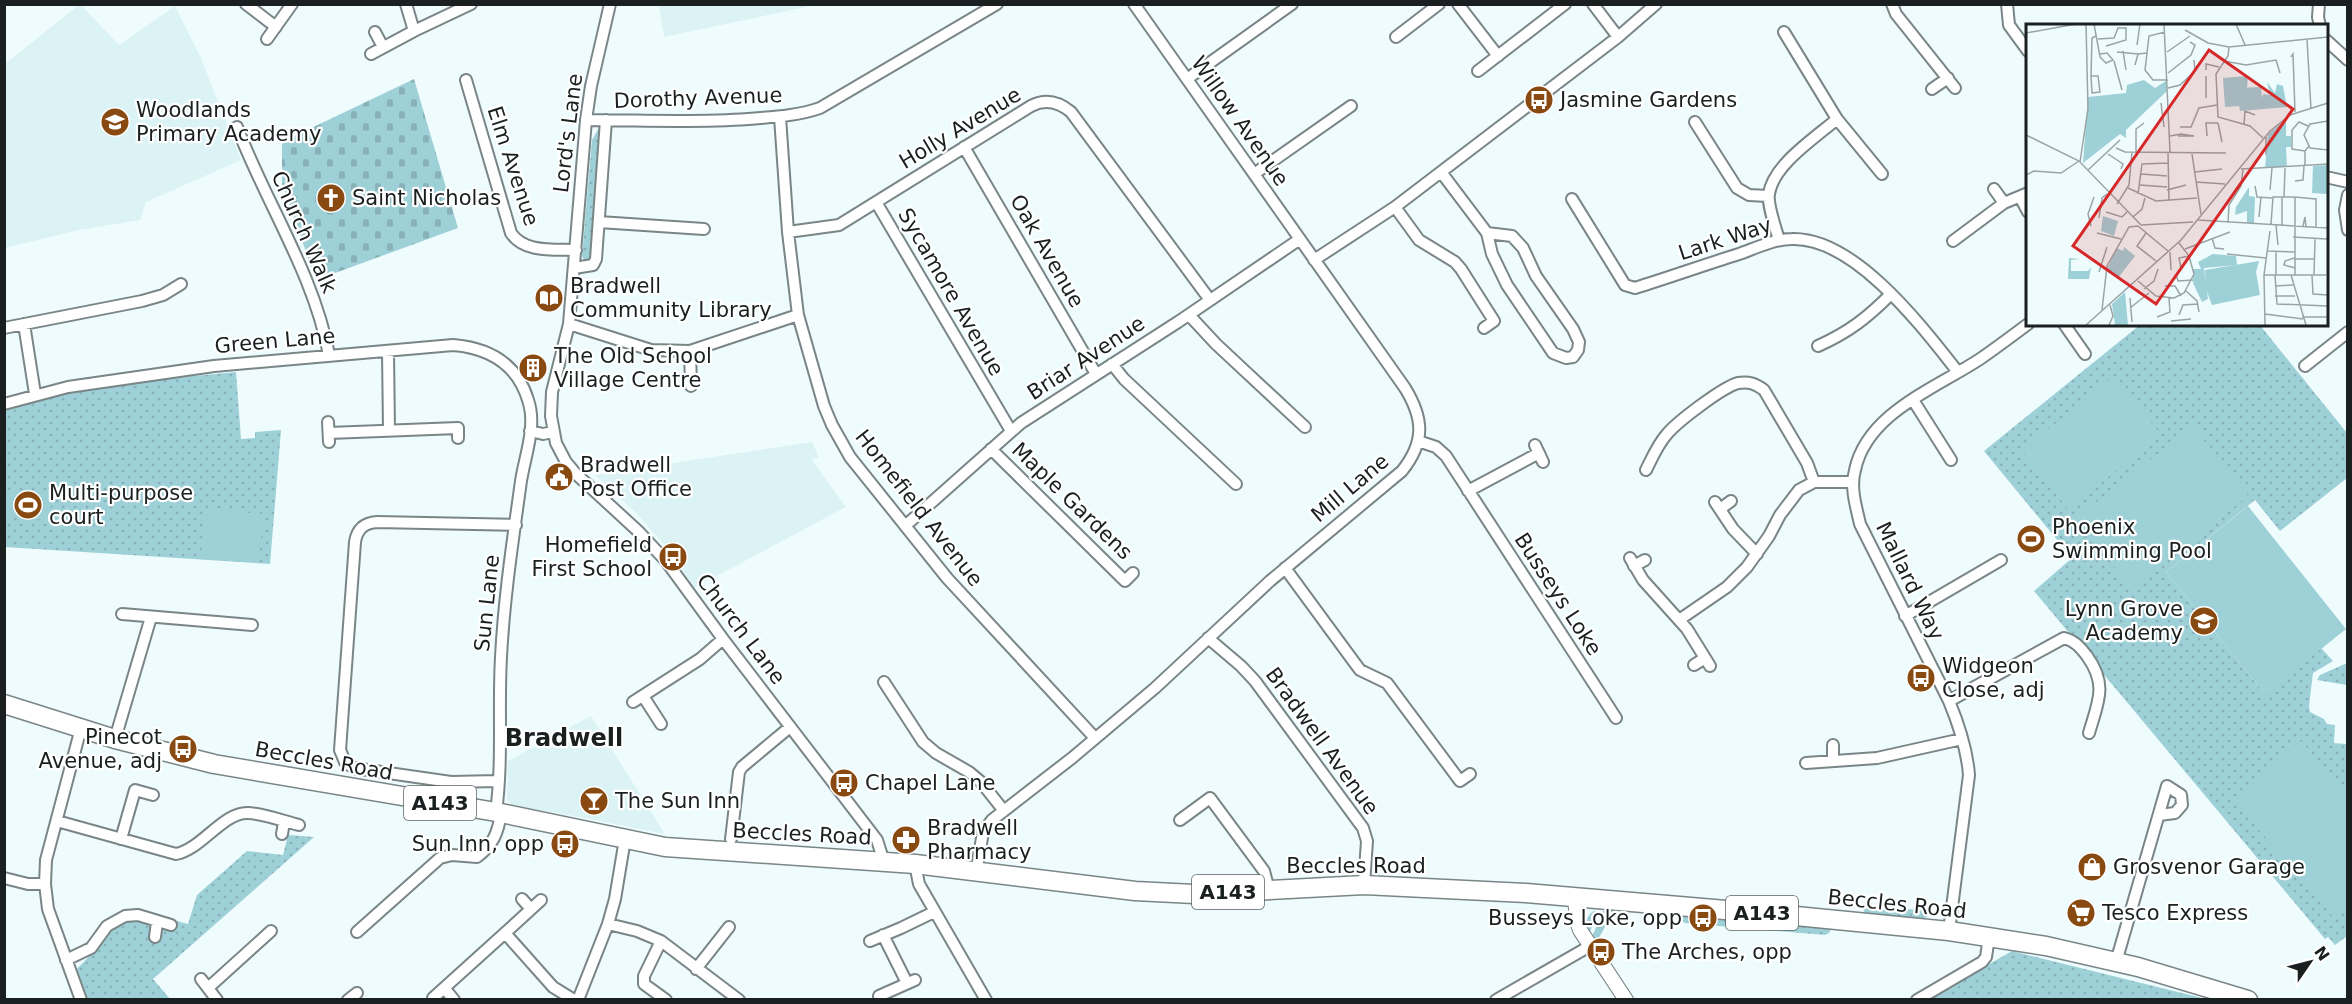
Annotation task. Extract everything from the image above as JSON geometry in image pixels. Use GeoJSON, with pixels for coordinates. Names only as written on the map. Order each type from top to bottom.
{"type":"FeatureCollection","features":[{"type":"Feature","properties":{"kind":"highway","name":"Beccles Road"},"geometry":{"type":"LineString","coordinates":[[4,704],[115,739],[214,764],[499,813],[686,849],[915,864],[1135,891],[1194,894],[1364,885],[1526,893],[1949,931],[2046,946],[2116,962],[2248,999]]}},
{"type":"Feature","properties":{"kind":"street"},"geometry":{"type":"LineString","coordinates":[[246,4],[276,27]]}},
{"type":"Feature","properties":{"kind":"street"},"geometry":{"type":"LineString","coordinates":[[267,39],[292,4]]}},
{"type":"Feature","properties":{"kind":"street"},"geometry":{"type":"LineString","coordinates":[[406,4],[414,31]]}},
{"type":"Feature","properties":{"kind":"street"},"geometry":{"type":"LineString","coordinates":[[371,54],[471,4]]}},
{"type":"Feature","properties":{"kind":"street","name":"Lord's Lane"},"geometry":{"type":"LineString","coordinates":[[553,432],[552,392],[569,324],[586,120],[591,86],[610,4]]}},
{"type":"Feature","properties":{"kind":"street","name":"Dorothy Avenue"},"geometry":{"type":"LineString","coordinates":[[586,120],[708,122],[780,117],[820,108],[998,4]]}},
{"type":"Feature","properties":{"kind":"street","name":"Willow Avenue"},"geometry":{"type":"LineString","coordinates":[[1134,4],[1314,260]]}},
{"type":"Feature","properties":{"kind":"street"},"geometry":{"type":"LineString","coordinates":[[1187,79],[1292,4]]}},
{"type":"Feature","properties":{"kind":"street"},"geometry":{"type":"LineString","coordinates":[[1398,36],[1439,4]]}},
{"type":"Feature","properties":{"kind":"street"},"geometry":{"type":"LineString","coordinates":[[1458,4],[1497,56]]}},
{"type":"Feature","properties":{"kind":"street"},"geometry":{"type":"LineString","coordinates":[[1478,71],[1565,4]]}},
{"type":"Feature","properties":{"kind":"street"},"geometry":{"type":"LineString","coordinates":[[1593,4],[1618,37]]}},
{"type":"Feature","properties":{"kind":"street"},"geometry":{"type":"LineString","coordinates":[[1314,260],[1395,207],[1618,37],[1656,4]]}},
{"type":"Feature","properties":{"kind":"street"},"geometry":{"type":"LineString","coordinates":[[1892,4],[1896,14],[1955,88]]}},
{"type":"Feature","properties":{"kind":"street"},"geometry":{"type":"LineString","coordinates":[[2007,4],[2009,25],[2026,48]]}},
{"type":"Feature","properties":{"kind":"street"},"geometry":{"type":"LineString","coordinates":[[2319,4],[2320,24]]}},
{"type":"Feature","properties":{"kind":"street"},"geometry":{"type":"LineString","coordinates":[[375,32],[383,48]]}},
{"type":"Feature","properties":{"kind":"street"},"geometry":{"type":"LineString","coordinates":[[1784,32],[1837,119],[1882,174]]}},
{"type":"Feature","properties":{"kind":"street"},"geometry":{"type":"LineString","coordinates":[[2328,41],[2348,60]]}},
{"type":"Feature","properties":{"kind":"street"},"geometry":{"type":"LineString","coordinates":[[1932,89],[1948,78]]}},
{"type":"Feature","properties":{"kind":"street","name":"Elm Avenue"},"geometry":{"type":"LineString","coordinates":[[466,80],[511,233],[519,242],[529,247],[576,250]]}},
{"type":"Feature","properties":{"kind":"street","name":"Holly Avenue"},"geometry":{"type":"LineString","coordinates":[[788,232],[839,225],[1037,103],[1050,101],[1064,106],[1071,112],[1210,300]]}},
{"type":"Feature","properties":{"kind":"street"},"geometry":{"type":"LineString","coordinates":[[1254,174],[1351,105]]}},
{"type":"Feature","properties":{"kind":"street","name":"Homefield Avenue"},"geometry":{"type":"LineString","coordinates":[[780,117],[788,232],[798,315],[816,380],[832,425],[850,457],[947,578],[1095,738]]}},
{"type":"Feature","properties":{"kind":"street"},"geometry":{"type":"LineString","coordinates":[[1779,240],[1768,196],[1775,176],[1785,164],[1837,119]]}},
{"type":"Feature","properties":{"kind":"street","name":"Lord's Lane"},"geometry":{"type":"LineString","coordinates":[[574,268],[592,266],[596,259],[606,120]]}},
{"type":"Feature","properties":{"kind":"street"},"geometry":{"type":"LineString","coordinates":[[1695,122],[1737,188],[1749,195],[1768,196]]}},
{"type":"Feature","properties":{"kind":"street","name":"Church Walk"},"geometry":{"type":"LineString","coordinates":[[237,127],[302,270],[326,338],[329,355]]}},
{"type":"Feature","properties":{"kind":"street","name":"Oak Avenue"},"geometry":{"type":"LineString","coordinates":[[964,147],[1096,374]]}},
{"type":"Feature","properties":{"kind":"street"},"geometry":{"type":"LineString","coordinates":[[1440,172],[1487,233],[1492,254],[1507,285],[1553,353],[1566,358],[1573,357],[1578,350],[1579,342],[1573,329],[1536,276],[1523,248],[1512,236],[1487,233]]}},
{"type":"Feature","properties":{"kind":"street"},"geometry":{"type":"LineString","coordinates":[[2328,177],[2348,182]]}},
{"type":"Feature","properties":{"kind":"street"},"geometry":{"type":"LineString","coordinates":[[1994,189],[2004,203]]}},
{"type":"Feature","properties":{"kind":"street"},"geometry":{"type":"LineString","coordinates":[[1953,241],[2004,203],[2024,195]]}},
{"type":"Feature","properties":{"kind":"street"},"geometry":{"type":"LineString","coordinates":[[2348,195],[2345,210],[2348,230]]}},
{"type":"Feature","properties":{"kind":"street","name":"Lark Way"},"geometry":{"type":"LineString","coordinates":[[1572,199],[1625,285],[1635,288],[1779,240],[1809,240],[1829,246],[1847,257],[1891,294],[1915,318],[1958,372]]}},
{"type":"Feature","properties":{"kind":"street","name":"Sycamore Avenue"},"geometry":{"type":"LineString","coordinates":[[876,202],[1011,432]]}},
{"type":"Feature","properties":{"kind":"street"},"geometry":{"type":"LineString","coordinates":[[1395,207],[1419,240],[1455,262],[1461,269],[1494,321],[1484,328]]}},
{"type":"Feature","properties":{"kind":"street"},"geometry":{"type":"LineString","coordinates":[[599,222],[704,229]]}},
{"type":"Feature","properties":{"kind":"street","name":"Briar Avenue"},"geometry":{"type":"LineString","coordinates":[[905,526],[1021,423],[1189,315],[1300,239]]}},
{"type":"Feature","properties":{"kind":"street","name":"Mill Lane"},"geometry":{"type":"LineString","coordinates":[[976,873],[983,832],[992,820],[1155,688],[1285,568],[1402,471],[1415,454],[1420,427],[1414,402],[1314,260]]}},
{"type":"Feature","properties":{"kind":"street"},"geometry":{"type":"LineString","coordinates":[[4,328],[148,299],[163,295],[181,284]]}},
{"type":"Feature","properties":{"kind":"street"},"geometry":{"type":"LineString","coordinates":[[1818,346],[1844,334],[1865,320],[1891,294]]}},
{"type":"Feature","properties":{"kind":"street"},"geometry":{"type":"LineString","coordinates":[[569,324],[651,350],[690,351],[798,315]]}},
{"type":"Feature","properties":{"kind":"street"},"geometry":{"type":"LineString","coordinates":[[1189,315],[1216,344],[1305,427]]}},
{"type":"Feature","properties":{"kind":"street"},"geometry":{"type":"LineString","coordinates":[[24,324],[35,394]]}},
{"type":"Feature","properties":{"kind":"street","name":"Mallard Way"},"geometry":{"type":"LineString","coordinates":[[1949,931],[1969,775],[1967,757],[1949,701],[1860,524],[1853,482],[1855,467],[1865,445],[1878,427],[1913,400],[2026,325]]}},
{"type":"Feature","properties":{"kind":"street"},"geometry":{"type":"LineString","coordinates":[[2065,326],[2085,354]]}},
{"type":"Feature","properties":{"kind":"street"},"geometry":{"type":"LineString","coordinates":[[2305,366],[2348,332]]}},
{"type":"Feature","properties":{"kind":"street","name":"Green Lane"},"geometry":{"type":"LineString","coordinates":[[4,404],[68,387],[214,366],[453,345],[471,346],[496,356],[515,373],[528,400]]}},
{"type":"Feature","properties":{"kind":"street"},"geometry":{"type":"LineString","coordinates":[[388,351],[389,431]]}},
{"type":"Feature","properties":{"kind":"street"},"geometry":{"type":"LineString","coordinates":[[690,351],[691,386]]}},
{"type":"Feature","properties":{"kind":"street"},"geometry":{"type":"LineString","coordinates":[[1112,364],[1124,379],[1236,484]]}},
{"type":"Feature","properties":{"kind":"street"},"geometry":{"type":"LineString","coordinates":[[1646,470],[1665,436],[1676,424],[1730,386],[1748,382],[1757,384],[1764,390],[1807,463],[1814,482]]}},
{"type":"Feature","properties":{"kind":"street","name":"Sun Lane"},"geometry":{"type":"LineString","coordinates":[[357,932],[440,858],[452,855],[477,857],[493,842],[499,813],[501,658],[516,525],[532,418],[528,400]]}},
{"type":"Feature","properties":{"kind":"street"},"geometry":{"type":"LineString","coordinates":[[1913,400],[1951,459]]}},
{"type":"Feature","properties":{"kind":"street"},"geometry":{"type":"LineString","coordinates":[[328,432],[458,428]]}},
{"type":"Feature","properties":{"kind":"street"},"geometry":{"type":"LineString","coordinates":[[530,431],[543,435],[553,432]]}},
{"type":"Feature","properties":{"kind":"street","name":"Church Lane"},"geometry":{"type":"LineString","coordinates":[[553,432],[566,462],[666,561],[877,840],[884,862]]}},
{"type":"Feature","properties":{"kind":"street","name":"Busseys Loke"},"geometry":{"type":"LineString","coordinates":[[1418,441],[1436,447],[1443,453],[1616,718]]}},
{"type":"Feature","properties":{"kind":"street","name":"Maple Gardens"},"geometry":{"type":"LineString","coordinates":[[991,449],[1125,581]]}},
{"type":"Feature","properties":{"kind":"street"},"geometry":{"type":"LineString","coordinates":[[1468,491],[1539,453]]}},
{"type":"Feature","properties":{"kind":"street"},"geometry":{"type":"LineString","coordinates":[[1679,620],[1727,588],[1756,554],[1799,490],[1814,482],[1853,482]]}},
{"type":"Feature","properties":{"kind":"street"},"geometry":{"type":"LineString","coordinates":[[1731,501],[1717,505],[1733,529],[1756,554]]}},
{"type":"Feature","properties":{"kind":"street"},"geometry":{"type":"LineString","coordinates":[[498,780],[451,782],[354,768],[345,762],[339,750],[354,542],[360,528],[368,523],[377,522],[516,525]]}},
{"type":"Feature","properties":{"kind":"street"},"geometry":{"type":"LineString","coordinates":[[1645,560],[1632,562],[1643,580],[1679,620],[1708,662],[1694,665]]}},
{"type":"Feature","properties":{"kind":"street"},"geometry":{"type":"LineString","coordinates":[[1905,616],[2001,560]]}},
{"type":"Feature","properties":{"kind":"street"},"geometry":{"type":"LineString","coordinates":[[1285,568],[1360,670],[1387,683],[1456,784],[1470,774]]}},
{"type":"Feature","properties":{"kind":"street"},"geometry":{"type":"LineString","coordinates":[[122,614],[252,625]]}},
{"type":"Feature","properties":{"kind":"street"},"geometry":{"type":"LineString","coordinates":[[115,739],[151,617]]}},
{"type":"Feature","properties":{"kind":"street","name":"Bradwell Avenue"},"geometry":{"type":"LineString","coordinates":[[1208,638],[1255,681],[1363,828],[1366,841],[1364,885]]}},
{"type":"Feature","properties":{"kind":"street"},"geometry":{"type":"LineString","coordinates":[[1949,701],[2064,638],[2079,645],[2095,667],[2100,680],[2101,691],[2089,733]]}},
{"type":"Feature","properties":{"kind":"street"},"geometry":{"type":"LineString","coordinates":[[662,724],[638,699],[700,659],[723,639]]}},
{"type":"Feature","properties":{"kind":"street"},"geometry":{"type":"LineString","coordinates":[[884,682],[923,742],[936,753],[969,772],[1004,811]]}},
{"type":"Feature","properties":{"kind":"street"},"geometry":{"type":"LineString","coordinates":[[731,839],[742,766],[790,727]]}},
{"type":"Feature","properties":{"kind":"street"},"geometry":{"type":"LineString","coordinates":[[81,728],[46,860],[45,884],[48,909],[81,999]]}},
{"type":"Feature","properties":{"kind":"street"},"geometry":{"type":"LineString","coordinates":[[1806,763],[1877,758],[1962,739]]}},
{"type":"Feature","properties":{"kind":"street"},"geometry":{"type":"LineString","coordinates":[[1833,745],[1833,761]]}},
{"type":"Feature","properties":{"kind":"street"},"geometry":{"type":"LineString","coordinates":[[122,839],[135,790],[153,795]]}},
{"type":"Feature","properties":{"kind":"street"},"geometry":{"type":"LineString","coordinates":[[1180,820],[1210,798],[1264,871],[1269,890]]}},
{"type":"Feature","properties":{"kind":"street"},"geometry":{"type":"LineString","coordinates":[[57,821],[176,854],[187,852],[238,815],[248,813],[299,825]]}},
{"type":"Feature","properties":{"kind":"street"},"geometry":{"type":"LineString","coordinates":[[2116,962],[2159,815]]}},
{"type":"Feature","properties":{"kind":"street"},"geometry":{"type":"LineString","coordinates":[[282,834],[284,822]]}},
{"type":"Feature","properties":{"kind":"street"},"geometry":{"type":"LineString","coordinates":[[505,933],[553,987],[576,999],[608,924],[615,899],[625,838]]}},
{"type":"Feature","properties":{"kind":"street"},"geometry":{"type":"LineString","coordinates":[[915,864],[919,884],[986,999]]}},
{"type":"Feature","properties":{"kind":"street"},"geometry":{"type":"LineString","coordinates":[[4,878],[28,884],[45,884]]}},
{"type":"Feature","properties":{"kind":"street"},"geometry":{"type":"LineString","coordinates":[[1575,897],[1576,921],[1626,999]]}},
{"type":"Feature","properties":{"kind":"street"},"geometry":{"type":"LineString","coordinates":[[522,899],[531,909]]}},
{"type":"Feature","properties":{"kind":"street"},"geometry":{"type":"LineString","coordinates":[[434,998],[541,900]]}},
{"type":"Feature","properties":{"kind":"street"},"geometry":{"type":"LineString","coordinates":[[870,940],[934,912]]}},
{"type":"Feature","properties":{"kind":"street"},"geometry":{"type":"LineString","coordinates":[[66,960],[92,948],[114,921],[124,916],[138,915],[171,925]]}},
{"type":"Feature","properties":{"kind":"street"},"geometry":{"type":"LineString","coordinates":[[155,937],[157,922]]}},
{"type":"Feature","properties":{"kind":"street"},"geometry":{"type":"LineString","coordinates":[[608,924],[637,931],[661,941],[739,999]]}},
{"type":"Feature","properties":{"kind":"street"},"geometry":{"type":"LineString","coordinates":[[696,969],[729,927]]}},
{"type":"Feature","properties":{"kind":"street"},"geometry":{"type":"LineString","coordinates":[[217,999],[205,984],[266,943],[272,931]]}},
{"type":"Feature","properties":{"kind":"street"},"geometry":{"type":"LineString","coordinates":[[879,996],[911,982],[883,935]]}},
{"type":"Feature","properties":{"kind":"street"},"geometry":{"type":"LineString","coordinates":[[1917,999],[1982,962],[1986,957],[1989,937]]}},
{"type":"Feature","properties":{"kind":"street"},"geometry":{"type":"LineString","coordinates":[[661,941],[644,976],[644,984],[666,999]]}},
{"type":"Feature","properties":{"kind":"street"},"geometry":{"type":"LineString","coordinates":[[1496,999],[1590,946]]}},
{"type":"Feature","properties":{"kind":"street"},"geometry":{"type":"LineString","coordinates":[[445,989],[454,999]]}},
{"type":"Feature","properties":{"kind":"shaded area","name":"Woodlands Primary Academy"},"geometry":{"type":"Polygon","coordinates":[[[80,4],[119,45],[175,6],[200,56],[241,160],[146,202],[140,220],[79,230],[5,248],[5,64],[80,4]]]}},
{"type":"Feature","properties":{"kind":"shaded area"},"geometry":{"type":"Polygon","coordinates":[[[657,5],[816,5],[664,37],[657,5]]]}},
{"type":"Feature","properties":{"kind":"shaded area"},"geometry":{"type":"Polygon","coordinates":[[[812,442],[819,457],[812,460],[846,507],[694,588],[674,556],[636,513],[595,475],[812,442]]]}},
{"type":"Feature","properties":{"kind":"shaded area"},"geometry":{"type":"Polygon","coordinates":[[[591,716],[665,834],[553,812],[514,807],[507,800],[508,761],[591,716]]]}},
{"type":"Feature","properties":{"kind":"green space"},"geometry":{"type":"Polygon","coordinates":[[[414,79],[458,228],[316,280],[282,184],[282,142],[414,79]]]}},
{"type":"Feature","properties":{"kind":"green space"},"geometry":{"type":"Polygon","coordinates":[[[600,126],[591,254],[589,259],[584,260],[582,256],[592,140],[600,126]]]}},
{"type":"Feature","properties":{"kind":"green space","name":"Lynn Grove Academy"},"geometry":{"type":"Polygon","coordinates":[[[2139,326],[2261,326],[2347,433],[2347,478],[2280,531],[2255,500],[2166,572],[2265,694],[2321,648],[2333,661],[2313,673],[2309,706],[2310,712],[2324,719],[2327,724],[2335,725],[2334,743],[2347,744],[2347,936],[2335,945],[2328,937],[2325,939],[2034,591],[2072,558],[1984,451],[2139,326]]]}},
{"type":"Feature","properties":{"kind":"green space"},"geometry":{"type":"Polygon","coordinates":[[[236,372],[241,439],[255,438],[255,432],[281,430],[270,564],[5,547],[5,411],[43,399],[108,384],[236,372]]]}},
{"type":"Feature","properties":{"kind":"green space"},"geometry":{"type":"Polygon","coordinates":[[[2115,376],[2161,435],[2068,509],[2022,450],[2115,376]]]}},
{"type":"Feature","properties":{"kind":"green space"},"geometry":{"type":"Polygon","coordinates":[[[2193,426],[2248,496],[2131,588],[2076,518],[2193,426]]]}},
{"type":"Feature","properties":{"kind":"green space","name":"Multi-purpose court"},"geometry":{"type":"Polygon","coordinates":[[[7,490],[52,493],[50,520],[5,517],[7,490]]]}},
{"type":"Feature","properties":{"kind":"green space"},"geometry":{"type":"Polygon","coordinates":[[[2248,506],[2346,629],[2265,694],[2166,572],[2248,506]]]}},
{"type":"Feature","properties":{"kind":"green space"},"geometry":{"type":"Polygon","coordinates":[[[205,509],[263,514],[259,563],[201,559],[205,509]]]}},
{"type":"Feature","properties":{"kind":"green space"},"geometry":{"type":"Polygon","coordinates":[[[2347,663],[2347,685],[2317,680],[2320,675],[2347,663]]]}},
{"type":"Feature","properties":{"kind":"green space"},"geometry":{"type":"Polygon","coordinates":[[[2301,741],[2347,795],[2347,904],[2333,917],[2233,799],[2301,741]]]}},
{"type":"Feature","properties":{"kind":"green space"},"geometry":{"type":"Polygon","coordinates":[[[288,835],[314,837],[153,979],[170,999],[88,999],[77,969],[98,947],[110,928],[131,920],[147,922],[150,927],[150,937],[159,939],[163,930],[171,926],[173,920],[188,924],[197,895],[247,851],[283,855],[288,835]]]}},
{"type":"Feature","properties":{"kind":"green space"},"geometry":{"type":"Polygon","coordinates":[[[1868,905],[1928,911],[1928,916],[1924,919],[1865,913],[1863,909],[1868,905]]]}},
{"type":"Feature","properties":{"kind":"green space"},"geometry":{"type":"Polygon","coordinates":[[[1594,911],[1599,911],[1589,934],[1587,921],[1589,915],[1594,911]]]}},
{"type":"Feature","properties":{"kind":"green space"},"geometry":{"type":"Polygon","coordinates":[[[1603,911],[1614,911],[1596,943],[1592,937],[1603,911]]]}},
{"type":"Feature","properties":{"kind":"green space"},"geometry":{"type":"Polygon","coordinates":[[[1680,916],[1832,928],[1825,935],[1684,923],[1680,916]]]}},
{"type":"Feature","properties":{"kind":"green space"},"geometry":{"type":"Polygon","coordinates":[[[2012,951],[2206,999],[1929,999],[2012,951]]]}},
{"type":"Feature","properties":{"kind":"place","name":"Jasmine Gardens"},"geometry":{"type":"Point","coordinates":[1539,100]}},
{"type":"Feature","properties":{"kind":"place","name":"Woodlands Primary Academy"},"geometry":{"type":"Point","coordinates":[115,122]}},
{"type":"Feature","properties":{"kind":"place","name":"Saint Nicholas"},"geometry":{"type":"Point","coordinates":[331,198]}},
{"type":"Feature","properties":{"kind":"place","name":"Bradwell Community Library"},"geometry":{"type":"Point","coordinates":[549,298]}},
{"type":"Feature","properties":{"kind":"place","name":"The Old School Village Centre"},"geometry":{"type":"Point","coordinates":[533,368]}},
{"type":"Feature","properties":{"kind":"place","name":"Bradwell Post Office"},"geometry":{"type":"Point","coordinates":[559,477]}},
{"type":"Feature","properties":{"kind":"place","name":"Multi-purpose court"},"geometry":{"type":"Point","coordinates":[28,505]}},
{"type":"Feature","properties":{"kind":"place","name":"Phoenix Swimming Pool"},"geometry":{"type":"Point","coordinates":[2031,539]}},
{"type":"Feature","properties":{"kind":"place","name":"Homefield First School"},"geometry":{"type":"Point","coordinates":[673,557]}},
{"type":"Feature","properties":{"kind":"place","name":"Lynn Grove Academy"},"geometry":{"type":"Point","coordinates":[2204,621]}},
{"type":"Feature","properties":{"kind":"place","name":"Widgeon Close, adj"},"geometry":{"type":"Point","coordinates":[1921,678]}},
{"type":"Feature","properties":{"kind":"place","name":"Pinecot Avenue, adj"},"geometry":{"type":"Point","coordinates":[183,749]}},
{"type":"Feature","properties":{"kind":"place","name":"Chapel Lane"},"geometry":{"type":"Point","coordinates":[844,783]}},
{"type":"Feature","properties":{"kind":"place","name":"The Sun Inn"},"geometry":{"type":"Point","coordinates":[594,801]}},
{"type":"Feature","properties":{"kind":"place","name":"Bradwell Pharmacy"},"geometry":{"type":"Point","coordinates":[906,840]}},
{"type":"Feature","properties":{"kind":"place","name":"Sun Inn, opp"},"geometry":{"type":"Point","coordinates":[565,844]}},
{"type":"Feature","properties":{"kind":"place","name":"Grosvenor Garage"},"geometry":{"type":"Point","coordinates":[2092,867]}},
{"type":"Feature","properties":{"kind":"place","name":"Tesco Express"},"geometry":{"type":"Point","coordinates":[2081,913]}},
{"type":"Feature","properties":{"kind":"place","name":"Busseys Loke, opp"},"geometry":{"type":"Point","coordinates":[1703,918]}},
{"type":"Feature","properties":{"kind":"place","name":"The Arches, opp"},"geometry":{"type":"Point","coordinates":[1601,952]}},
{"type":"Feature","properties":{"kind":"district","name":"Bradwell"},"geometry":{"type":"Point","coordinates":[564,738]}}]}
